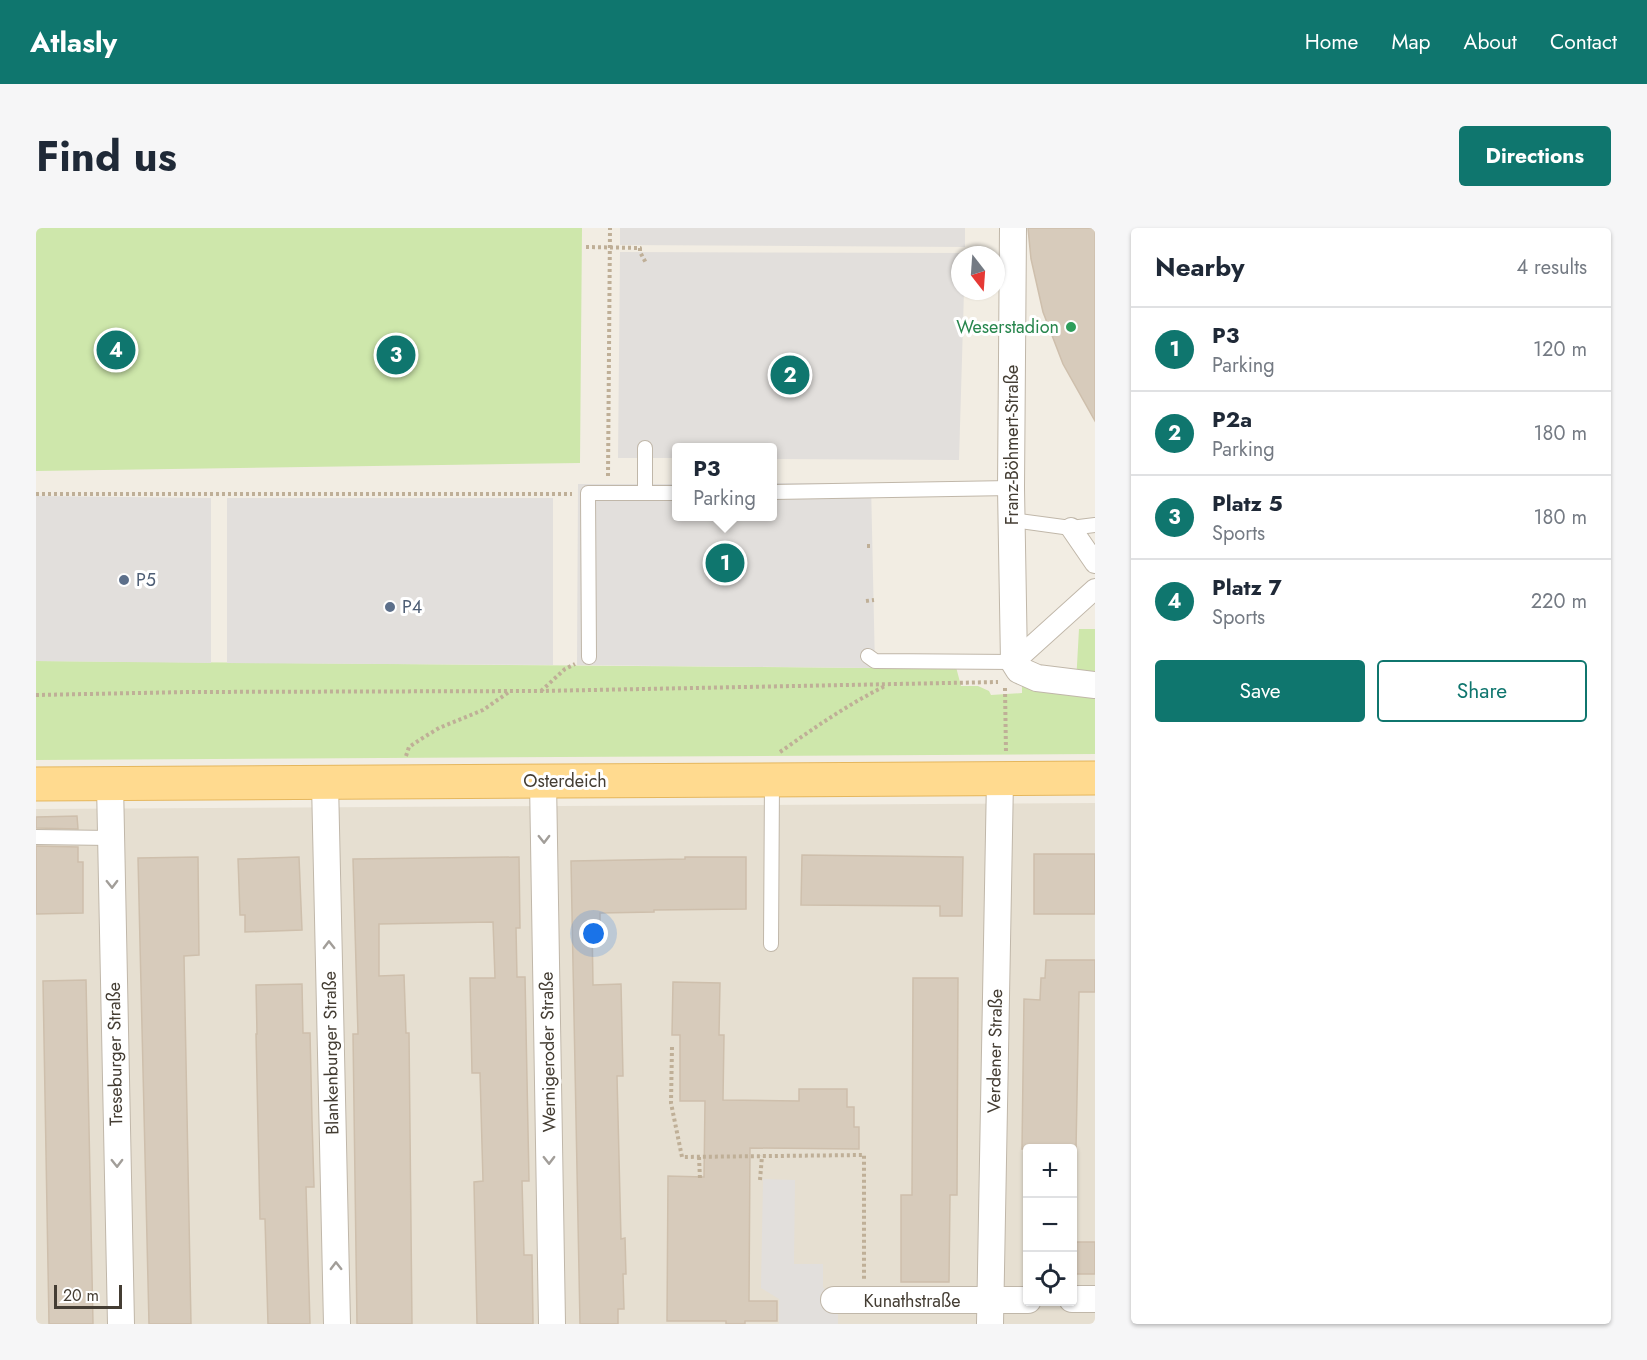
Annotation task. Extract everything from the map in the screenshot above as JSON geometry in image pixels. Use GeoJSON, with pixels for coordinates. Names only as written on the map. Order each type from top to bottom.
{"type":"FeatureCollection","features":[{"type":"Feature","properties":{"kind":"main road","name":"Osterdeich"},"geometry":{"type":"LineString","coordinates":[[36,784],[543,781],[775,767],[1003,768],[1095,778]]}},
{"type":"Feature","properties":{"kind":"street","name":"Franz-Böhmert-Straße"},"geometry":{"type":"LineString","coordinates":[[1009,672],[1012,520],[1012,228]]}},
{"type":"Feature","properties":{"kind":"street"},"geometry":{"type":"LineString","coordinates":[[1071,528],[1095,563]]}},
{"type":"Feature","properties":{"kind":"street"},"geometry":{"type":"LineString","coordinates":[[1009,672],[1095,589]]}},
{"type":"Feature","properties":{"kind":"street"},"geometry":{"type":"LineString","coordinates":[[1009,672],[1019,670],[1037,678],[1095,684]]}},
{"type":"Feature","properties":{"kind":"street","name":"Verdener Straße"},"geometry":{"type":"LineString","coordinates":[[991,1313],[1003,768]]}},
{"type":"Feature","properties":{"kind":"street","name":"Wernigeroder Straße"},"geometry":{"type":"LineString","coordinates":[[543,781],[552,1324]]}},
{"type":"Feature","properties":{"kind":"street","name":"Blankenburger Straße"},"geometry":{"type":"LineString","coordinates":[[325,783],[337,1324]]}},
{"type":"Feature","properties":{"kind":"street","name":"Treseburger Straße"},"geometry":{"type":"LineString","coordinates":[[110,784],[121,1324]]}},
{"type":"Feature","properties":{"kind":"street"},"geometry":{"type":"LineString","coordinates":[[1077,1299],[1095,1299]]}},
{"type":"Feature","properties":{"kind":"street","name":"Kunathstraße"},"geometry":{"type":"LineString","coordinates":[[834,1300],[991,1313],[1023,1302]]}},
{"type":"Feature","properties":{"kind":"lane"},"geometry":{"type":"LineString","coordinates":[[645,448],[645,493]]}},
{"type":"Feature","properties":{"kind":"lane"},"geometry":{"type":"LineString","coordinates":[[777,492],[1011,488]]}},
{"type":"Feature","properties":{"kind":"lane"},"geometry":{"type":"LineString","coordinates":[[589,657],[588,494],[672,493]]}},
{"type":"Feature","properties":{"kind":"lane"},"geometry":{"type":"LineString","coordinates":[[1012,520],[1071,528],[1095,525]]}},
{"type":"Feature","properties":{"kind":"lane"},"geometry":{"type":"LineString","coordinates":[[868,656],[875,661],[1009,672]]}},
{"type":"Feature","properties":{"kind":"lane"},"geometry":{"type":"LineString","coordinates":[[771,944],[775,767]]}},
{"type":"Feature","properties":{"kind":"lane"},"geometry":{"type":"LineString","coordinates":[[36,837],[111,838]]}},
{"type":"Feature","properties":{"kind":"path"},"geometry":{"type":"LineString","coordinates":[[608,494],[610,228]]}},
{"type":"Feature","properties":{"kind":"path"},"geometry":{"type":"LineString","coordinates":[[586,247],[640,248],[646,263]]}},
{"type":"Feature","properties":{"kind":"path"},"geometry":{"type":"LineString","coordinates":[[36,494],[588,494]]}},
{"type":"Feature","properties":{"kind":"path"},"geometry":{"type":"LineString","coordinates":[[867,546],[872,546]]}},
{"type":"Feature","properties":{"kind":"path"},"geometry":{"type":"LineString","coordinates":[[866,601],[874,600]]}},
{"type":"Feature","properties":{"kind":"path"},"geometry":{"type":"LineString","coordinates":[[541,691],[565,669],[589,657]]}},
{"type":"Feature","properties":{"kind":"path"},"geometry":{"type":"LineString","coordinates":[[36,695],[189,692],[510,692],[888,684],[1009,672]]}},
{"type":"Feature","properties":{"kind":"path"},"geometry":{"type":"LineString","coordinates":[[775,767],[825,720],[888,684]]}},
{"type":"Feature","properties":{"kind":"path"},"geometry":{"type":"LineString","coordinates":[[404,761],[410,747],[421,739],[439,728],[483,710],[510,692]]}},
{"type":"Feature","properties":{"kind":"path"},"geometry":{"type":"LineString","coordinates":[[1003,768],[1005,694]]}},
{"type":"Feature","properties":{"kind":"path"},"geometry":{"type":"LineString","coordinates":[[672,1047],[671,1103],[682,1157],[864,1155],[864,1301]]}},
{"type":"Feature","properties":{"kind":"path"},"geometry":{"type":"LineString","coordinates":[[760,1180],[762,1156]]}},
{"type":"Feature","properties":{"kind":"path"},"geometry":{"type":"LineString","coordinates":[[699,1157],[700,1179]]}},
{"type":"Feature","properties":{"kind":"shaded area"},"geometry":{"type":"Polygon","coordinates":[[[620,228],[965,228],[965,246],[951,247],[620,245],[620,228]]]}},
{"type":"Feature","properties":{"kind":"shaded area"},"geometry":{"type":"Polygon","coordinates":[[[620,252],[951,253],[951,300],[964,300],[959,460],[777,459],[777,443],[672,443],[672,458],[618,458],[620,252]]]}},
{"type":"Feature","properties":{"kind":"shaded area"},"geometry":{"type":"Polygon","coordinates":[[[777,483],[871,483],[875,668],[577,665],[578,484],[672,484],[672,521],[777,521],[777,483]]]}},
{"type":"Feature","properties":{"kind":"shaded area","name":"P5"},"geometry":{"type":"Polygon","coordinates":[[[36,496],[211,498],[211,663],[36,661],[36,496]]]}},
{"type":"Feature","properties":{"kind":"shaded area","name":"P4"},"geometry":{"type":"Polygon","coordinates":[[[227,498],[553,498],[553,665],[227,663],[227,498]]]}},
{"type":"Feature","properties":{"kind":"shaded area"},"geometry":{"type":"Polygon","coordinates":[[[1095,803],[1095,1324],[36,1324],[36,809],[1095,803]]]}},
{"type":"Feature","properties":{"kind":"shaded area"},"geometry":{"type":"Polygon","coordinates":[[[763,1179],[795,1180],[794,1264],[823,1264],[823,1287],[838,1307],[838,1324],[779,1324],[779,1299],[761,1288],[763,1179]]]}},
{"type":"Feature","properties":{"kind":"green space"},"geometry":{"type":"Polygon","coordinates":[[[36,228],[582,228],[580,463],[36,471],[36,228]]]}},
{"type":"Feature","properties":{"kind":"green space"},"geometry":{"type":"Polygon","coordinates":[[[1079,629],[1095,629],[1095,754],[36,760],[36,661],[956,667],[961,686],[978,686],[989,691],[991,695],[1022,693],[1022,672],[1076,683],[1079,629]]]}},
{"type":"Feature","properties":{"kind":"building","name":"Weserstadion"},"geometry":{"type":"Polygon","coordinates":[[[1028,228],[1095,228],[1095,421],[1063,364],[1043,312],[1031,259],[1028,228]]]}},
{"type":"Feature","properties":{"kind":"building"},"geometry":{"type":"Polygon","coordinates":[[[77,816],[78,829],[36,828],[36,817],[77,816]]]}},
{"type":"Feature","properties":{"kind":"building"},"geometry":{"type":"Polygon","coordinates":[[[36,846],[78,847],[78,862],[83,862],[83,913],[36,914],[36,846]]]}},
{"type":"Feature","properties":{"kind":"building"},"geometry":{"type":"Polygon","coordinates":[[[1034,854],[1095,854],[1095,914],[1034,914],[1034,854]]]}},
{"type":"Feature","properties":{"kind":"building"},"geometry":{"type":"Polygon","coordinates":[[[802,855],[963,857],[962,916],[940,916],[940,906],[801,905],[802,855]]]}},
{"type":"Feature","properties":{"kind":"building"},"geometry":{"type":"Polygon","coordinates":[[[198,857],[199,955],[184,956],[191,1324],[149,1324],[138,858],[198,857]]]}},
{"type":"Feature","properties":{"kind":"building"},"geometry":{"type":"Polygon","coordinates":[[[299,857],[302,930],[245,932],[245,915],[240,915],[238,859],[299,857]]]}},
{"type":"Feature","properties":{"kind":"building"},"geometry":{"type":"Polygon","coordinates":[[[519,857],[520,928],[516,928],[517,977],[525,977],[529,1181],[522,1181],[524,1255],[532,1255],[533,1324],[477,1324],[474,1182],[483,1181],[480,1073],[472,1073],[470,978],[495,978],[493,922],[379,924],[379,976],[404,975],[406,1033],[409,1033],[412,1324],[357,1324],[353,1034],[358,1034],[353,859],[519,857]]]}},
{"type":"Feature","properties":{"kind":"building"},"geometry":{"type":"Polygon","coordinates":[[[685,857],[746,857],[746,909],[600,913],[600,923],[592,923],[593,985],[621,984],[623,1076],[617,1076],[621,1239],[625,1238],[626,1274],[623,1274],[624,1309],[618,1309],[618,1324],[580,1324],[571,861],[685,859],[685,857]]]}},
{"type":"Feature","properties":{"kind":"building"},"geometry":{"type":"Polygon","coordinates":[[[1046,960],[1095,960],[1095,992],[1079,992],[1076,1144],[1023,1144],[1022,1149],[1024,999],[1040,1000],[1041,978],[1045,978],[1046,960]]]}},
{"type":"Feature","properties":{"kind":"building"},"geometry":{"type":"Polygon","coordinates":[[[913,978],[958,978],[957,1195],[950,1195],[949,1282],[901,1282],[901,1195],[912,1195],[913,978]]]}},
{"type":"Feature","properties":{"kind":"building"},"geometry":{"type":"Polygon","coordinates":[[[86,980],[93,1324],[49,1324],[43,981],[86,980]]]}},
{"type":"Feature","properties":{"kind":"building"},"geometry":{"type":"Polygon","coordinates":[[[673,982],[720,983],[719,1035],[724,1035],[723,1100],[799,1101],[799,1089],[847,1089],[847,1107],[854,1107],[854,1127],[859,1127],[859,1149],[750,1148],[749,1301],[777,1301],[777,1321],[745,1321],[745,1324],[726,1324],[726,1321],[667,1321],[668,1176],[704,1177],[705,1101],[680,1101],[680,1035],[672,1035],[673,982]]]}},
{"type":"Feature","properties":{"kind":"building"},"geometry":{"type":"Polygon","coordinates":[[[302,984],[303,1033],[310,1033],[314,1187],[306,1187],[310,1324],[268,1324],[265,1219],[260,1219],[256,985],[302,984]]]}},
{"type":"Feature","properties":{"kind":"building"},"geometry":{"type":"Polygon","coordinates":[[[1077,1242],[1095,1242],[1095,1274],[1077,1274],[1077,1242]]]}},
{"type":"Feature","properties":{"kind":"place","name":"Weserstadion"},"geometry":{"type":"Point","coordinates":[1071,327]}},
{"type":"Feature","properties":{"kind":"place","name":"Platz 7"},"geometry":{"type":"Point","coordinates":[116,350]}},
{"type":"Feature","properties":{"kind":"place","name":"Platz 5"},"geometry":{"type":"Point","coordinates":[396,355]}},
{"type":"Feature","properties":{"kind":"place","name":"P2a"},"geometry":{"type":"Point","coordinates":[790,375]}},
{"type":"Feature","properties":{"kind":"place","name":"P3"},"geometry":{"type":"Point","coordinates":[725,563]}},
{"type":"Feature","properties":{"kind":"place","name":"P5"},"geometry":{"type":"Point","coordinates":[124,580]}},
{"type":"Feature","properties":{"kind":"place","name":"P4"},"geometry":{"type":"Point","coordinates":[390,607]}}]}
